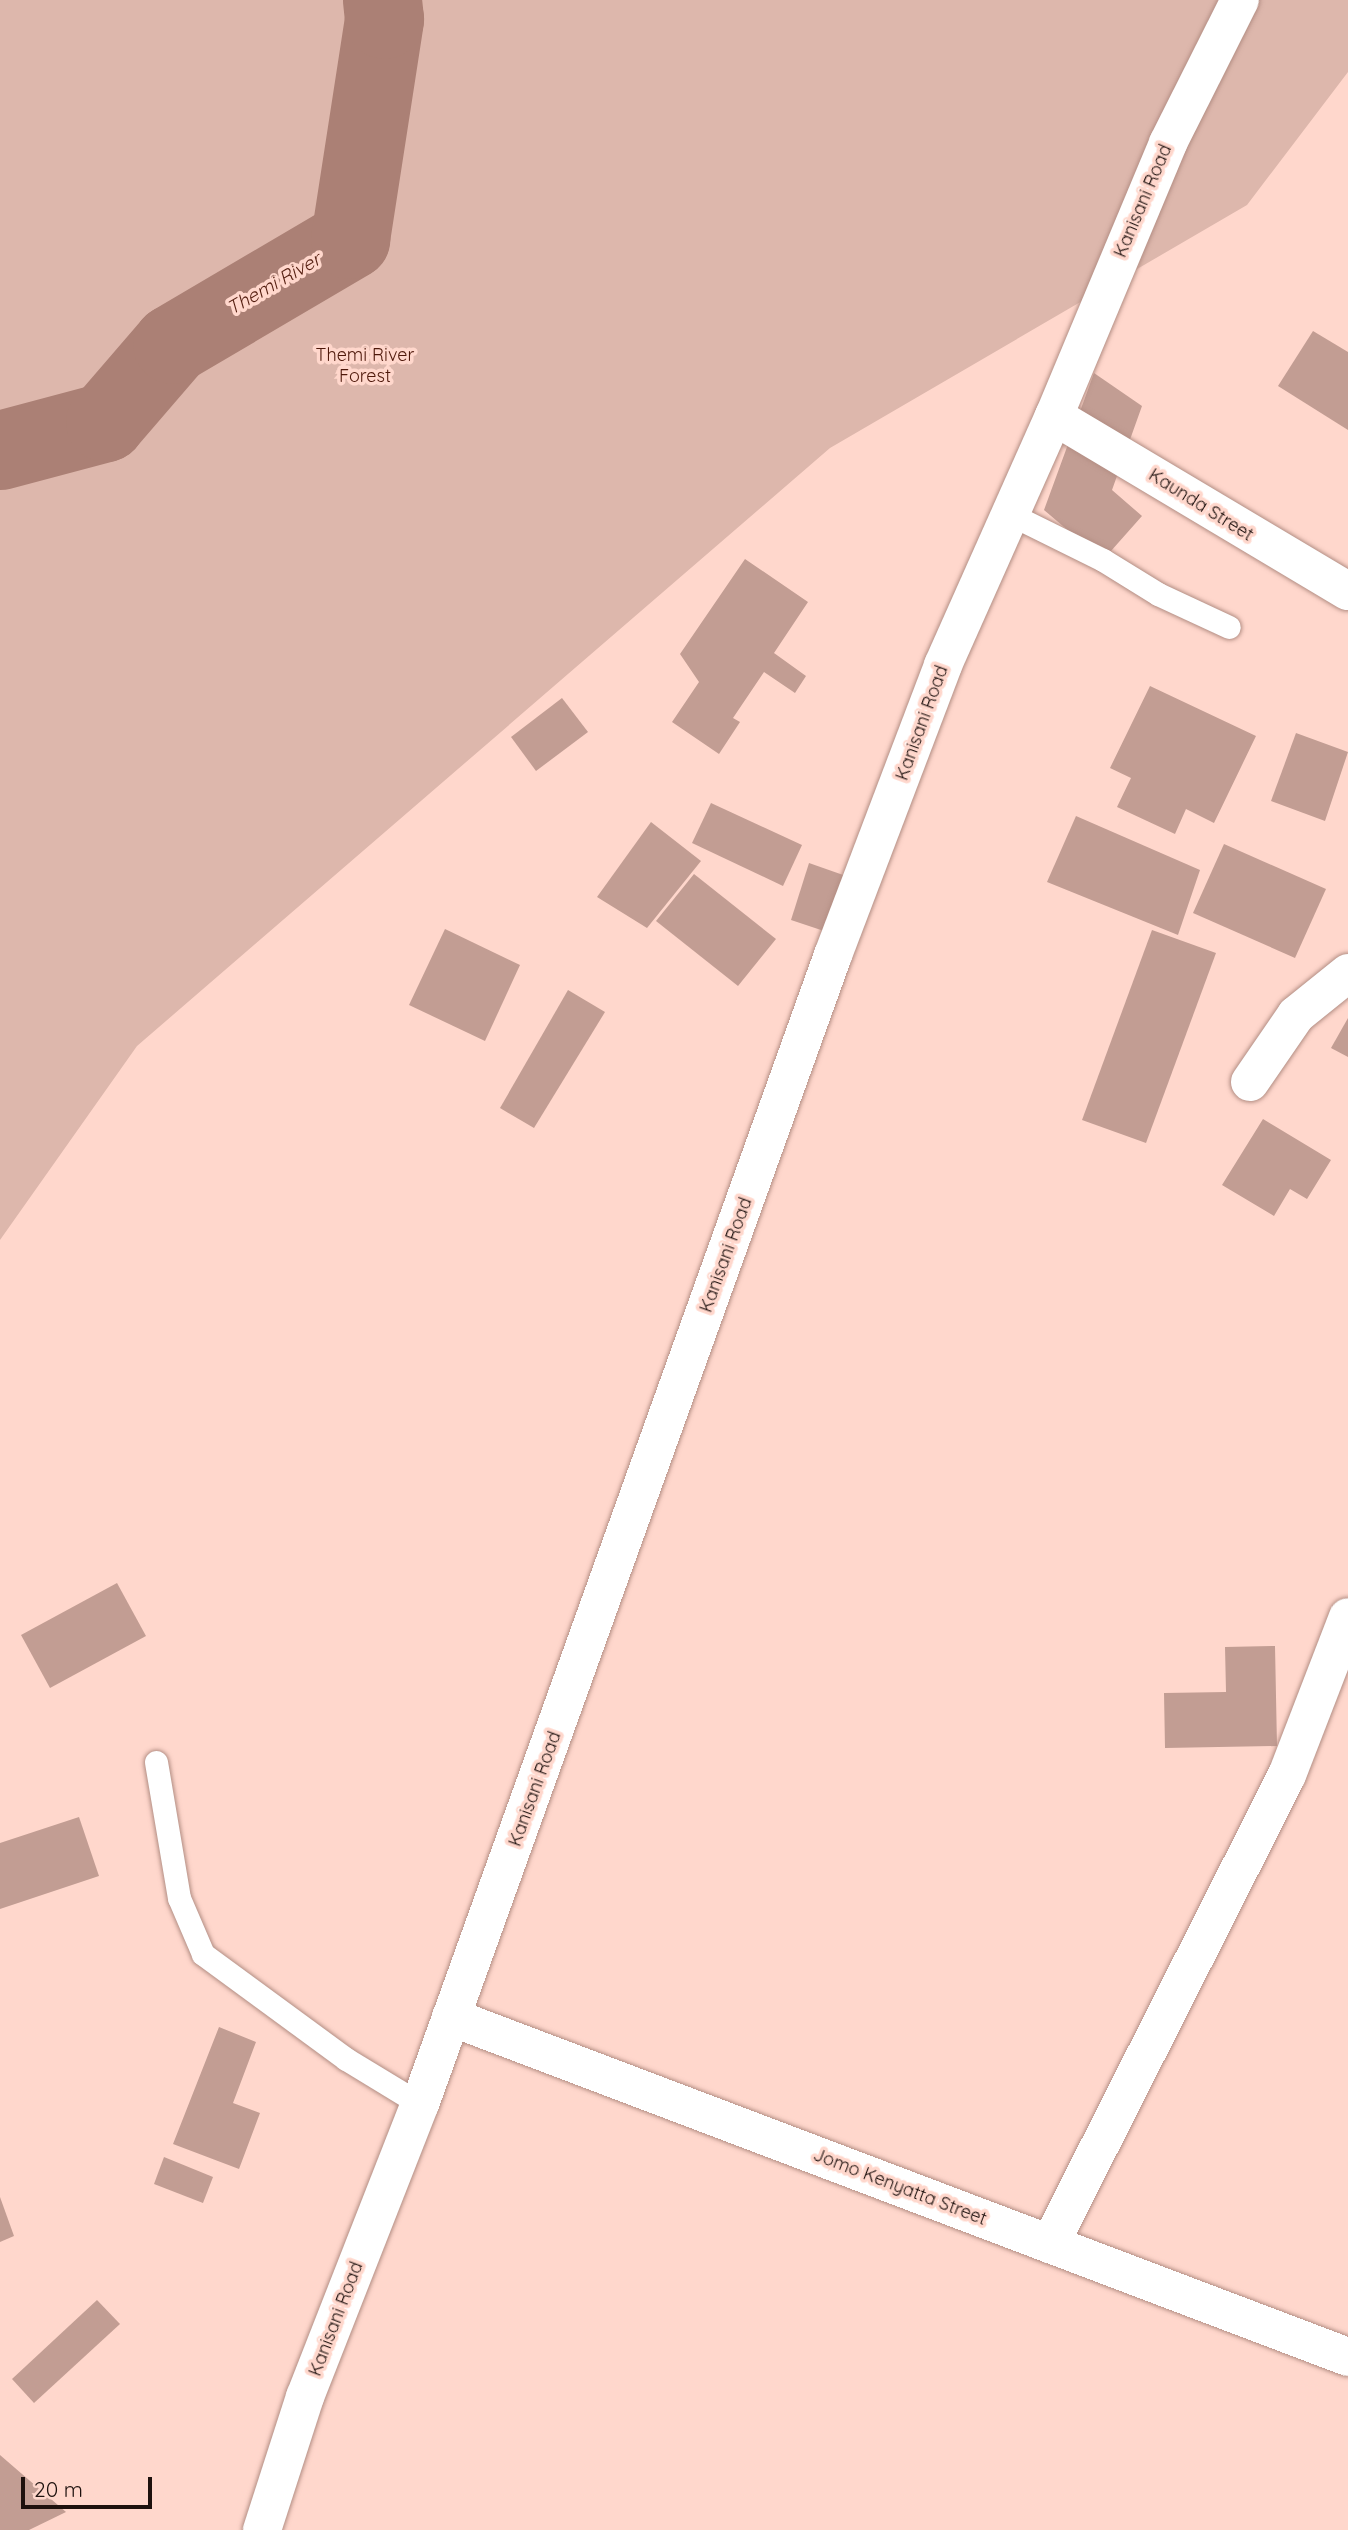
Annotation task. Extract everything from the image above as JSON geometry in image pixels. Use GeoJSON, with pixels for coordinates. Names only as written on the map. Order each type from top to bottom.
{"type":"FeatureCollection","features":[{"type":"Feature","properties":{"kind":"street","name":"Kanisani Road"},"geometry":{"type":"LineString","coordinates":[[262,2530],[305,2397],[420,2104],[833,955],[943,665],[1008,513],[1054,416],[1168,143],[1240,0]]}},
{"type":"Feature","properties":{"kind":"street","name":"Kaunda Street"},"geometry":{"type":"LineString","coordinates":[[1054,416],[1348,591]]}},
{"type":"Feature","properties":{"kind":"street"},"geometry":{"type":"LineString","coordinates":[[1250,1082],[1296,1015],[1348,973]]}},
{"type":"Feature","properties":{"kind":"street"},"geometry":{"type":"LineString","coordinates":[[1050,2244],[1287,1775],[1348,1617]]}},
{"type":"Feature","properties":{"kind":"street","name":"Jomo Kenyatta Street"},"geometry":{"type":"LineString","coordinates":[[451,2017],[1348,2357]]}},
{"type":"Feature","properties":{"kind":"lane"},"geometry":{"type":"LineString","coordinates":[[1008,513],[1103,560],[1158,594],[1229,626]]}},
{"type":"Feature","properties":{"kind":"lane"},"geometry":{"type":"LineString","coordinates":[[156,1762],[179,1898],[203,1954],[346,2059],[420,2104]]}},
{"type":"Feature","properties":{"kind":"green space","name":"Themi River Forest"},"geometry":{"type":"Polygon","coordinates":[[[0,0],[1348,0],[1348,72],[1247,205],[830,448],[137,1046],[0,1240],[0,0]]]}},
{"type":"Feature","properties":{"kind":"building"},"geometry":{"type":"Polygon","coordinates":[[[1313,331],[1348,352],[1348,430],[1278,386],[1313,331]]]}},
{"type":"Feature","properties":{"kind":"building"},"geometry":{"type":"Polygon","coordinates":[[[1094,373],[1142,406],[1112,490],[1142,516],[1103,560],[1044,510],[1094,373]]]}},
{"type":"Feature","properties":{"kind":"building"},"geometry":{"type":"Polygon","coordinates":[[[745,559],[808,602],[774,653],[806,676],[795,693],[764,672],[733,718],[740,722],[719,754],[672,722],[699,682],[680,654],[745,559]]]}},
{"type":"Feature","properties":{"kind":"building"},"geometry":{"type":"Polygon","coordinates":[[[1150,686],[1256,736],[1214,823],[1186,809],[1175,834],[1117,807],[1131,778],[1110,768],[1150,686]]]}},
{"type":"Feature","properties":{"kind":"building"},"geometry":{"type":"Polygon","coordinates":[[[562,698],[588,732],[536,771],[511,737],[562,698]]]}},
{"type":"Feature","properties":{"kind":"building"},"geometry":{"type":"Polygon","coordinates":[[[1296,733],[1348,752],[1325,821],[1271,801],[1296,733]]]}},
{"type":"Feature","properties":{"kind":"building"},"geometry":{"type":"Polygon","coordinates":[[[711,803],[802,845],[783,886],[692,843],[711,803]]]}},
{"type":"Feature","properties":{"kind":"building"},"geometry":{"type":"Polygon","coordinates":[[[1076,816],[1200,870],[1178,935],[1047,882],[1076,816]]]}},
{"type":"Feature","properties":{"kind":"building"},"geometry":{"type":"Polygon","coordinates":[[[651,822],[701,861],[647,928],[597,897],[651,822]]]}},
{"type":"Feature","properties":{"kind":"building"},"geometry":{"type":"Polygon","coordinates":[[[1224,844],[1326,889],[1295,958],[1193,913],[1224,844]]]}},
{"type":"Feature","properties":{"kind":"building"},"geometry":{"type":"Polygon","coordinates":[[[809,863],[846,876],[827,932],[791,920],[809,863]]]}},
{"type":"Feature","properties":{"kind":"building"},"geometry":{"type":"Polygon","coordinates":[[[694,874],[776,939],[738,986],[656,921],[694,874]]]}},
{"type":"Feature","properties":{"kind":"building"},"geometry":{"type":"Polygon","coordinates":[[[445,929],[520,965],[485,1041],[409,1005],[445,929]]]}},
{"type":"Feature","properties":{"kind":"building"},"geometry":{"type":"Polygon","coordinates":[[[1152,930],[1216,953],[1146,1143],[1082,1120],[1152,930]]]}},
{"type":"Feature","properties":{"kind":"building"},"geometry":{"type":"Polygon","coordinates":[[[568,990],[605,1012],[534,1128],[500,1108],[568,990]]]}},
{"type":"Feature","properties":{"kind":"building"},"geometry":{"type":"Polygon","coordinates":[[[1348,1018],[1348,1057],[1331,1048],[1348,1018]]]}},
{"type":"Feature","properties":{"kind":"building"},"geometry":{"type":"Polygon","coordinates":[[[1263,1119],[1331,1160],[1307,1199],[1290,1189],[1274,1216],[1222,1185],[1263,1119]]]}},
{"type":"Feature","properties":{"kind":"building"},"geometry":{"type":"Polygon","coordinates":[[[117,1583],[146,1636],[50,1688],[21,1635],[117,1583]]]}},
{"type":"Feature","properties":{"kind":"building"},"geometry":{"type":"Polygon","coordinates":[[[1275,1646],[1277,1746],[1165,1748],[1164,1693],[1226,1692],[1225,1647],[1275,1646]]]}},
{"type":"Feature","properties":{"kind":"building"},"geometry":{"type":"Polygon","coordinates":[[[79,1817],[99,1876],[0,1909],[0,1843],[79,1817]]]}},
{"type":"Feature","properties":{"kind":"building"},"geometry":{"type":"Polygon","coordinates":[[[219,2027],[256,2042],[233,2103],[260,2113],[239,2169],[173,2144],[219,2027]]]}},
{"type":"Feature","properties":{"kind":"building"},"geometry":{"type":"Polygon","coordinates":[[[164,2157],[213,2177],[203,2203],[154,2184],[164,2157]]]}},
{"type":"Feature","properties":{"kind":"building"},"geometry":{"type":"Polygon","coordinates":[[[0,2197],[14,2236],[0,2242],[0,2197]]]}},
{"type":"Feature","properties":{"kind":"building"},"geometry":{"type":"Polygon","coordinates":[[[97,2300],[120,2324],[34,2403],[12,2379],[97,2300]]]}},
{"type":"Feature","properties":{"kind":"building"},"geometry":{"type":"Polygon","coordinates":[[[0,2455],[66,2512],[29,2530],[0,2530],[0,2455]]]}},
{"type":"Feature","properties":{"kind":"waterway","name":"Themi River"},"geometry":{"type":"LineString","coordinates":[[0,450],[105,422],[172,344],[350,239],[384,19],[382,0]]}}]}
